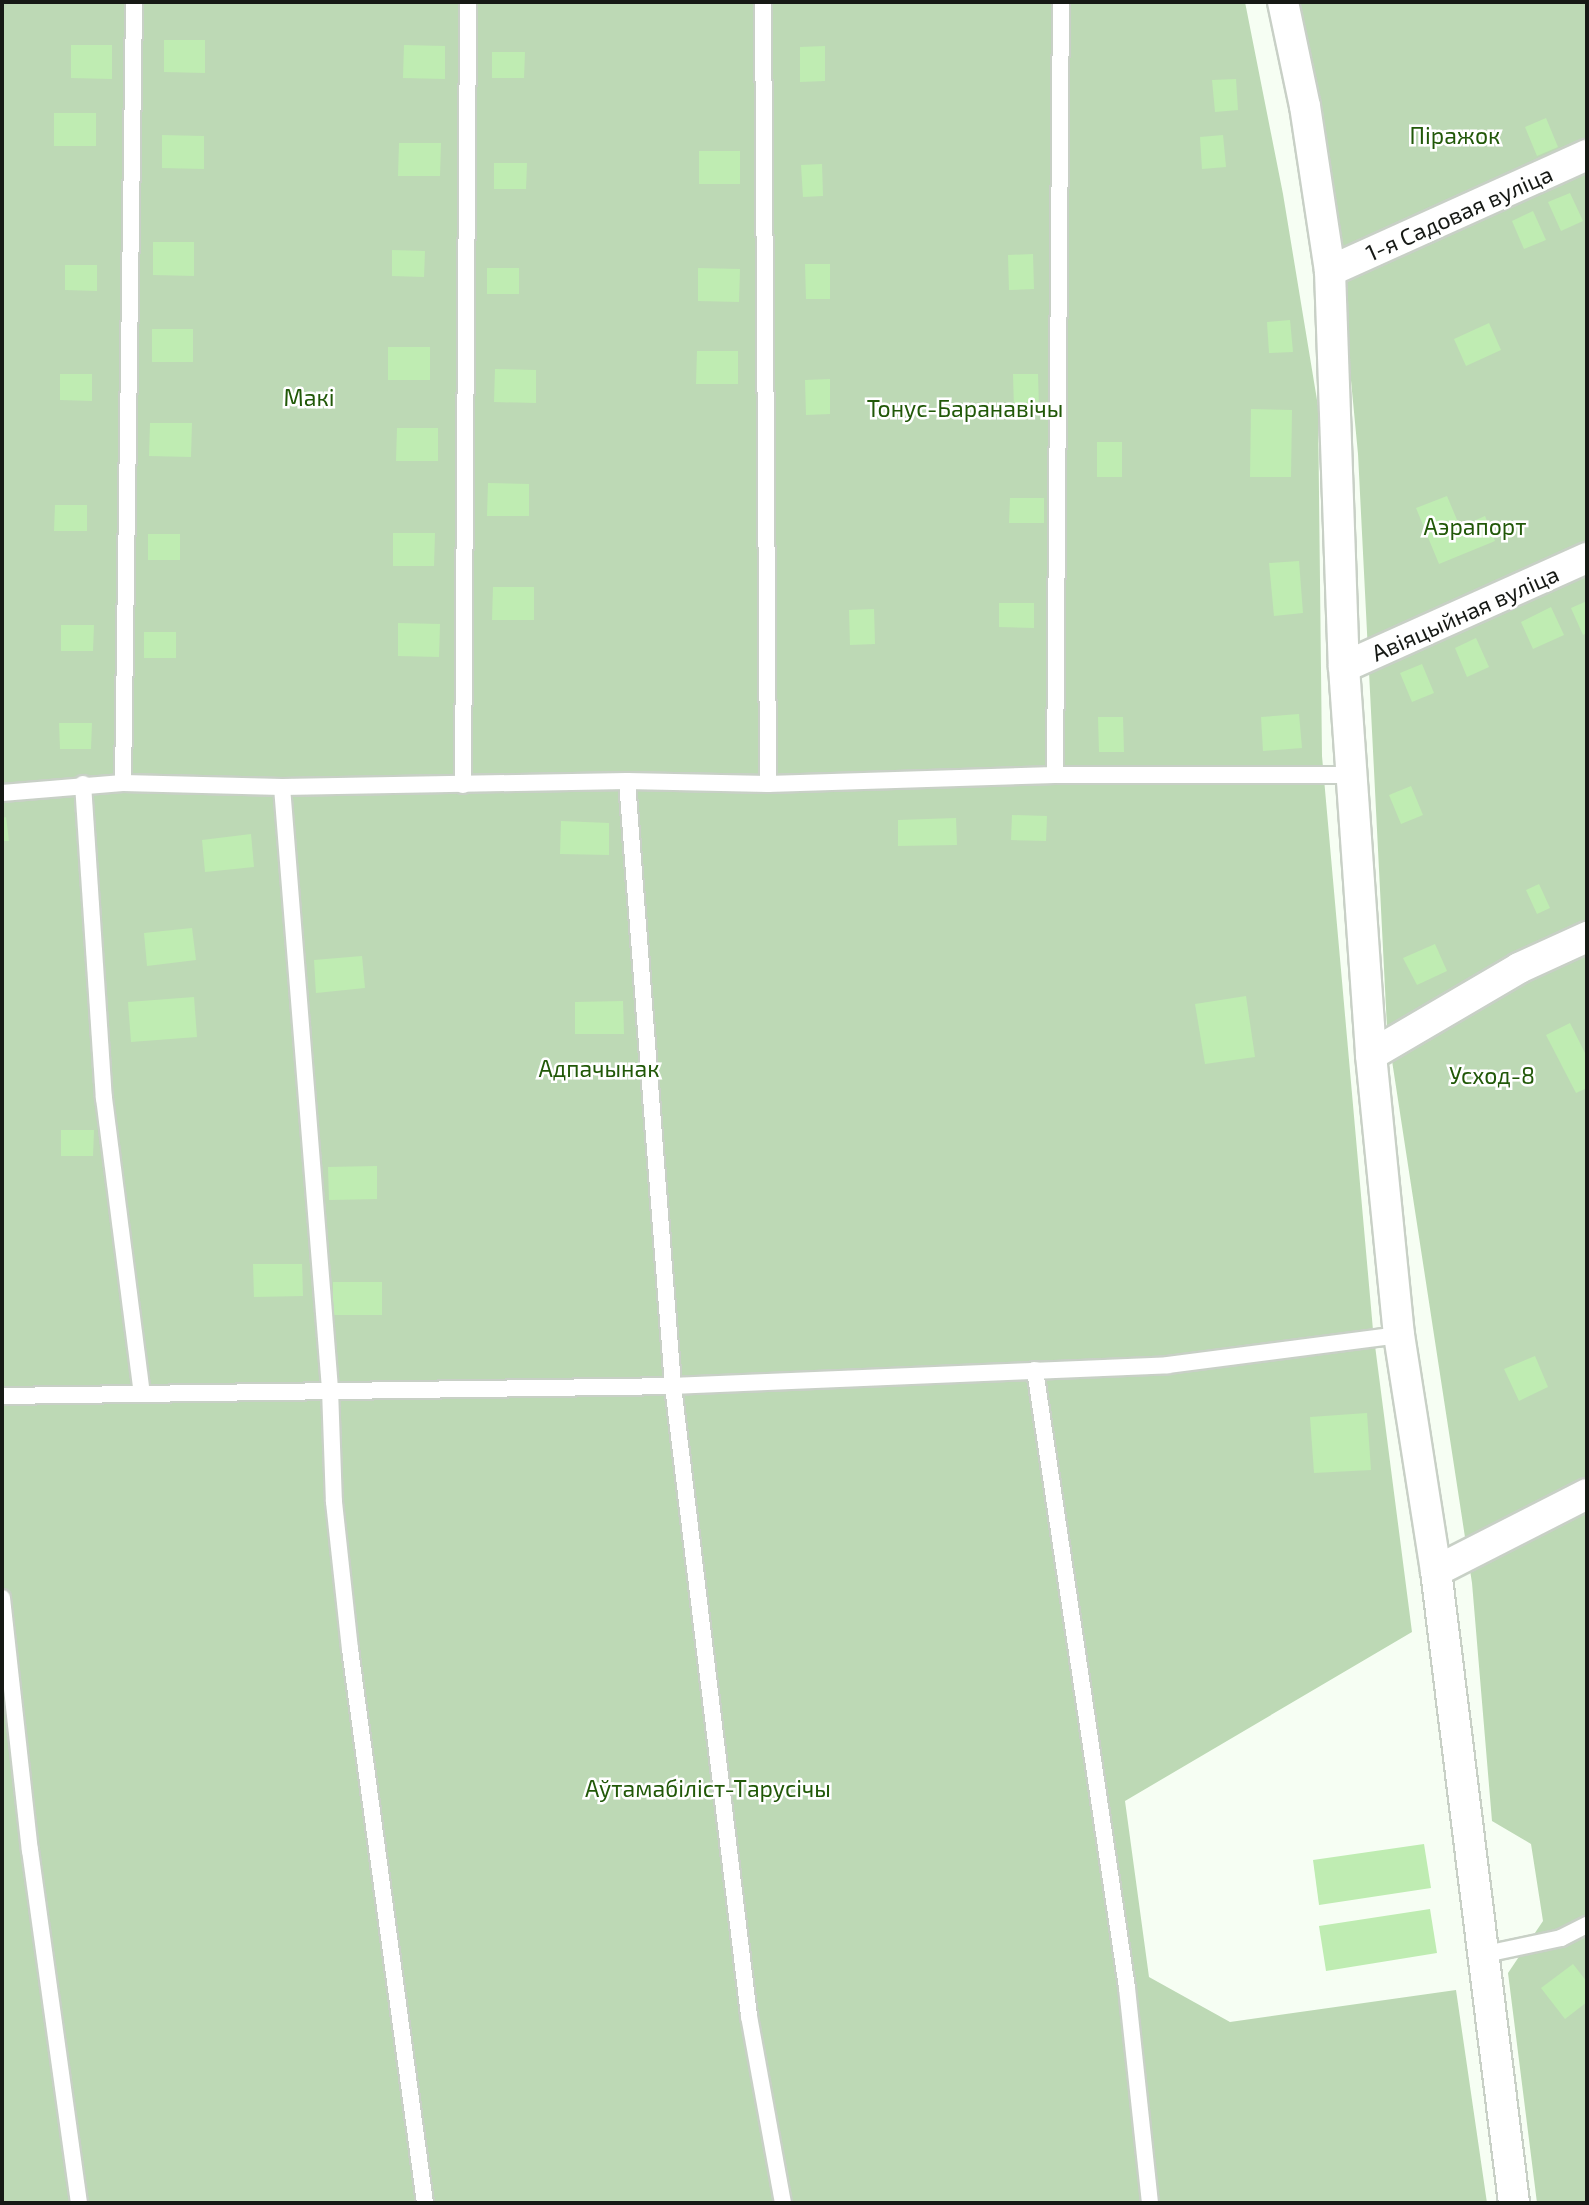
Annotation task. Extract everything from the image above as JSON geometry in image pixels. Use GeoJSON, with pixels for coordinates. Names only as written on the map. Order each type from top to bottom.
{"type":"FeatureCollection","features":[{"type":"Feature","properties":{"kind":"street"},"geometry":{"type":"LineString","coordinates":[[1283,2],[1305,106],[1330,271],[1344,667],[1371,1055],[1399,1335],[1436,1571],[1481,1955],[1514,2203]]}},
{"type":"Feature","properties":{"kind":"street","name":"1-я Садовая вуліца"},"geometry":{"type":"LineString","coordinates":[[1330,271],[1587,155]]}},
{"type":"Feature","properties":{"kind":"street","name":"Авіяцыйная вуліца"},"geometry":{"type":"LineString","coordinates":[[1344,667],[1587,558]]}},
{"type":"Feature","properties":{"kind":"street"},"geometry":{"type":"LineString","coordinates":[[1371,1055],[1519,968],[1587,937]]}},
{"type":"Feature","properties":{"kind":"street"},"geometry":{"type":"LineString","coordinates":[[1436,1571],[1587,1494]]}},
{"type":"Feature","properties":{"kind":"lane"},"geometry":{"type":"LineString","coordinates":[[123,783],[134,2]]}},
{"type":"Feature","properties":{"kind":"lane"},"geometry":{"type":"LineString","coordinates":[[463,785],[468,2]]}},
{"type":"Feature","properties":{"kind":"lane"},"geometry":{"type":"LineString","coordinates":[[763,2],[768,784]]}},
{"type":"Feature","properties":{"kind":"lane"},"geometry":{"type":"LineString","coordinates":[[1055,775],[1061,2]]}},
{"type":"Feature","properties":{"kind":"lane"},"geometry":{"type":"LineString","coordinates":[[2,793],[83,784],[123,783],[282,787],[628,781],[768,784],[1055,775],[1352,775]]}},
{"type":"Feature","properties":{"kind":"lane"},"geometry":{"type":"LineString","coordinates":[[628,781],[674,1386],[749,2016],[783,2203]]}},
{"type":"Feature","properties":{"kind":"lane"},"geometry":{"type":"LineString","coordinates":[[83,784],[104,1098],[142,1392]]}},
{"type":"Feature","properties":{"kind":"lane"},"geometry":{"type":"LineString","coordinates":[[282,787],[330,1389],[334,1502],[350,1649],[425,2203]]}},
{"type":"Feature","properties":{"kind":"lane"},"geometry":{"type":"LineString","coordinates":[[2,1396],[330,1389],[674,1386],[1168,1365],[1399,1335]]}},
{"type":"Feature","properties":{"kind":"lane"},"geometry":{"type":"LineString","coordinates":[[1035,1370],[1127,1987],[1150,2203]]}},
{"type":"Feature","properties":{"kind":"lane"},"geometry":{"type":"LineString","coordinates":[[2,1598],[30,1850],[79,2203]]}},
{"type":"Feature","properties":{"kind":"lane"},"geometry":{"type":"LineString","coordinates":[[1481,1955],[1561,1938],[1587,1924]]}},
{"type":"Feature","properties":{"kind":"green space"},"geometry":{"type":"Polygon","coordinates":[[[2,2],[1245,2],[1283,194],[1318,406],[1322,756],[1373,1330],[1412,1632],[1125,1801],[1149,1977],[1230,2022],[1456,1990],[1487,2203],[2,2203],[2,2]]]}},
{"type":"Feature","properties":{"kind":"green space"},"geometry":{"type":"Polygon","coordinates":[[[1295,2],[1587,2],[1587,2203],[1537,2203],[1508,1973],[1543,1921],[1531,1844],[1492,1821],[1472,1583],[1387,1028],[1358,454],[1336,223],[1295,2]]]}},
{"type":"Feature","properties":{"kind":"building"},"geometry":{"type":"Polygon","coordinates":[[[164,40],[205,40],[205,73],[164,72],[164,40]]]}},
{"type":"Feature","properties":{"kind":"building"},"geometry":{"type":"Polygon","coordinates":[[[71,45],[112,45],[112,79],[71,78],[71,45]]]}},
{"type":"Feature","properties":{"kind":"building"},"geometry":{"type":"Polygon","coordinates":[[[404,45],[445,46],[445,79],[403,78],[404,45]]]}},
{"type":"Feature","properties":{"kind":"building"},"geometry":{"type":"Polygon","coordinates":[[[825,46],[825,81],[800,82],[800,47],[825,46]]]}},
{"type":"Feature","properties":{"kind":"building"},"geometry":{"type":"Polygon","coordinates":[[[492,52],[525,52],[524,78],[492,78],[492,52]]]}},
{"type":"Feature","properties":{"kind":"building"},"geometry":{"type":"Polygon","coordinates":[[[1236,79],[1238,110],[1215,112],[1212,80],[1236,79]]]}},
{"type":"Feature","properties":{"kind":"building"},"geometry":{"type":"Polygon","coordinates":[[[54,113],[96,113],[96,146],[54,146],[54,113]]]}},
{"type":"Feature","properties":{"kind":"building"},"geometry":{"type":"Polygon","coordinates":[[[1546,118],[1558,147],[1537,156],[1525,127],[1546,118]]]}},
{"type":"Feature","properties":{"kind":"building"},"geometry":{"type":"Polygon","coordinates":[[[162,135],[204,136],[204,169],[162,168],[162,135]]]}},
{"type":"Feature","properties":{"kind":"building"},"geometry":{"type":"Polygon","coordinates":[[[1223,135],[1226,167],[1202,169],[1200,137],[1223,135]]]}},
{"type":"Feature","properties":{"kind":"building"},"geometry":{"type":"Polygon","coordinates":[[[399,143],[441,143],[440,176],[398,176],[399,143]]]}},
{"type":"Feature","properties":{"kind":"building"},"geometry":{"type":"Polygon","coordinates":[[[699,151],[740,151],[740,184],[699,184],[699,151]]]}},
{"type":"Feature","properties":{"kind":"building"},"geometry":{"type":"Polygon","coordinates":[[[494,163],[527,163],[526,189],[494,189],[494,163]]]}},
{"type":"Feature","properties":{"kind":"building"},"geometry":{"type":"Polygon","coordinates":[[[822,164],[823,196],[803,197],[801,165],[822,164]]]}},
{"type":"Feature","properties":{"kind":"building"},"geometry":{"type":"Polygon","coordinates":[[[1570,193],[1583,221],[1561,231],[1548,202],[1570,193]]]}},
{"type":"Feature","properties":{"kind":"building"},"geometry":{"type":"Polygon","coordinates":[[[1533,211],[1546,240],[1524,249],[1512,221],[1533,211]]]}},
{"type":"Feature","properties":{"kind":"building"},"geometry":{"type":"Polygon","coordinates":[[[153,242],[194,242],[194,276],[153,275],[153,242]]]}},
{"type":"Feature","properties":{"kind":"building"},"geometry":{"type":"Polygon","coordinates":[[[392,250],[425,251],[424,277],[392,276],[392,250]]]}},
{"type":"Feature","properties":{"kind":"building"},"geometry":{"type":"Polygon","coordinates":[[[1033,254],[1034,289],[1009,290],[1008,255],[1033,254]]]}},
{"type":"Feature","properties":{"kind":"building"},"geometry":{"type":"Polygon","coordinates":[[[805,264],[830,264],[830,299],[806,299],[805,264]]]}},
{"type":"Feature","properties":{"kind":"building"},"geometry":{"type":"Polygon","coordinates":[[[65,265],[97,265],[97,291],[65,290],[65,265]]]}},
{"type":"Feature","properties":{"kind":"building"},"geometry":{"type":"Polygon","coordinates":[[[487,268],[519,268],[519,294],[487,294],[487,268]]]}},
{"type":"Feature","properties":{"kind":"building"},"geometry":{"type":"Polygon","coordinates":[[[698,268],[740,269],[739,302],[698,301],[698,268]]]}},
{"type":"Feature","properties":{"kind":"building"},"geometry":{"type":"Polygon","coordinates":[[[1290,320],[1293,352],[1269,353],[1267,322],[1290,320]]]}},
{"type":"Feature","properties":{"kind":"building"},"geometry":{"type":"Polygon","coordinates":[[[1489,323],[1501,350],[1466,366],[1454,339],[1489,323]]]}},
{"type":"Feature","properties":{"kind":"building"},"geometry":{"type":"Polygon","coordinates":[[[152,329],[193,329],[193,362],[152,362],[152,329]]]}},
{"type":"Feature","properties":{"kind":"building"},"geometry":{"type":"Polygon","coordinates":[[[388,347],[430,347],[430,380],[388,380],[388,347]]]}},
{"type":"Feature","properties":{"kind":"building"},"geometry":{"type":"Polygon","coordinates":[[[697,351],[738,351],[738,384],[696,384],[697,351]]]}},
{"type":"Feature","properties":{"kind":"building"},"geometry":{"type":"Polygon","coordinates":[[[495,369],[536,370],[536,403],[494,402],[495,369]]]}},
{"type":"Feature","properties":{"kind":"building"},"geometry":{"type":"Polygon","coordinates":[[[60,374],[92,374],[92,401],[60,400],[60,374]]]}},
{"type":"Feature","properties":{"kind":"building"},"geometry":{"type":"Polygon","coordinates":[[[1013,374],[1038,374],[1039,409],[1014,409],[1013,374]]]}},
{"type":"Feature","properties":{"kind":"building"},"geometry":{"type":"Polygon","coordinates":[[[830,379],[830,414],[806,415],[805,380],[830,379]]]}},
{"type":"Feature","properties":{"kind":"building"},"geometry":{"type":"Polygon","coordinates":[[[1251,409],[1292,410],[1291,477],[1250,477],[1251,409]]]}},
{"type":"Feature","properties":{"kind":"building"},"geometry":{"type":"Polygon","coordinates":[[[150,423],[192,423],[191,457],[149,456],[150,423]]]}},
{"type":"Feature","properties":{"kind":"building"},"geometry":{"type":"Polygon","coordinates":[[[397,428],[438,428],[438,461],[396,461],[397,428]]]}},
{"type":"Feature","properties":{"kind":"building"},"geometry":{"type":"Polygon","coordinates":[[[1097,442],[1122,442],[1122,477],[1097,477],[1097,442]]]}},
{"type":"Feature","properties":{"kind":"building"},"geometry":{"type":"Polygon","coordinates":[[[488,483],[529,484],[529,516],[487,516],[488,483]]]}},
{"type":"Feature","properties":{"kind":"building"},"geometry":{"type":"Polygon","coordinates":[[[1447,496],[1460,527],[1485,516],[1495,541],[1439,564],[1416,508],[1447,496]]]}},
{"type":"Feature","properties":{"kind":"building"},"geometry":{"type":"Polygon","coordinates":[[[1010,498],[1044,498],[1044,523],[1009,523],[1010,498]]]}},
{"type":"Feature","properties":{"kind":"building"},"geometry":{"type":"Polygon","coordinates":[[[55,505],[87,505],[87,531],[54,531],[55,505]]]}},
{"type":"Feature","properties":{"kind":"building"},"geometry":{"type":"Polygon","coordinates":[[[393,533],[435,533],[434,566],[393,566],[393,533]]]}},
{"type":"Feature","properties":{"kind":"building"},"geometry":{"type":"Polygon","coordinates":[[[148,534],[180,534],[180,560],[148,560],[148,534]]]}},
{"type":"Feature","properties":{"kind":"building"},"geometry":{"type":"Polygon","coordinates":[[[1299,561],[1303,613],[1274,616],[1269,563],[1299,561]]]}},
{"type":"Feature","properties":{"kind":"building"},"geometry":{"type":"Polygon","coordinates":[[[493,587],[534,587],[534,620],[492,620],[493,587]]]}},
{"type":"Feature","properties":{"kind":"building"},"geometry":{"type":"Polygon","coordinates":[[[1587,601],[1587,633],[1583,635],[1571,608],[1587,601]]]}},
{"type":"Feature","properties":{"kind":"building"},"geometry":{"type":"Polygon","coordinates":[[[999,603],[1034,603],[1034,628],[999,627],[999,603]]]}},
{"type":"Feature","properties":{"kind":"building"},"geometry":{"type":"Polygon","coordinates":[[[1551,607],[1564,635],[1533,649],[1521,622],[1551,607]]]}},
{"type":"Feature","properties":{"kind":"building"},"geometry":{"type":"Polygon","coordinates":[[[874,609],[875,644],[850,645],[849,610],[874,609]]]}},
{"type":"Feature","properties":{"kind":"building"},"geometry":{"type":"Polygon","coordinates":[[[398,623],[440,624],[439,657],[398,656],[398,623]]]}},
{"type":"Feature","properties":{"kind":"building"},"geometry":{"type":"Polygon","coordinates":[[[61,625],[94,625],[93,651],[61,651],[61,625]]]}},
{"type":"Feature","properties":{"kind":"building"},"geometry":{"type":"Polygon","coordinates":[[[144,632],[176,632],[176,658],[144,658],[144,632]]]}},
{"type":"Feature","properties":{"kind":"building"},"geometry":{"type":"Polygon","coordinates":[[[1476,638],[1489,667],[1467,677],[1455,648],[1476,638]]]}},
{"type":"Feature","properties":{"kind":"building"},"geometry":{"type":"Polygon","coordinates":[[[1422,664],[1434,693],[1412,702],[1400,673],[1422,664]]]}},
{"type":"Feature","properties":{"kind":"building"},"geometry":{"type":"Polygon","coordinates":[[[1299,714],[1302,748],[1263,751],[1261,717],[1299,714]]]}},
{"type":"Feature","properties":{"kind":"building"},"geometry":{"type":"Polygon","coordinates":[[[1098,717],[1123,717],[1124,752],[1099,752],[1098,717]]]}},
{"type":"Feature","properties":{"kind":"building"},"geometry":{"type":"Polygon","coordinates":[[[59,723],[92,723],[91,749],[60,749],[59,723]]]}},
{"type":"Feature","properties":{"kind":"building"},"geometry":{"type":"Polygon","coordinates":[[[1411,786],[1423,815],[1401,824],[1389,795],[1411,786]]]}},
{"type":"Feature","properties":{"kind":"building"},"geometry":{"type":"Polygon","coordinates":[[[1012,815],[1047,816],[1046,841],[1011,840],[1012,815]]]}},
{"type":"Feature","properties":{"kind":"building"},"geometry":{"type":"Polygon","coordinates":[[[6,817],[9,841],[2,841],[2,818],[6,817]]]}},
{"type":"Feature","properties":{"kind":"building"},"geometry":{"type":"Polygon","coordinates":[[[956,818],[957,845],[898,846],[898,820],[956,818]]]}},
{"type":"Feature","properties":{"kind":"building"},"geometry":{"type":"Polygon","coordinates":[[[561,821],[609,823],[609,855],[560,854],[561,821]]]}},
{"type":"Feature","properties":{"kind":"building"},"geometry":{"type":"Polygon","coordinates":[[[251,834],[254,867],[205,872],[202,840],[251,834]]]}},
{"type":"Feature","properties":{"kind":"building"},"geometry":{"type":"Polygon","coordinates":[[[1539,884],[1550,908],[1537,914],[1526,890],[1539,884]]]}},
{"type":"Feature","properties":{"kind":"building"},"geometry":{"type":"Polygon","coordinates":[[[192,928],[196,960],[147,966],[144,933],[192,928]]]}},
{"type":"Feature","properties":{"kind":"building"},"geometry":{"type":"Polygon","coordinates":[[[1435,944],[1447,971],[1417,985],[1403,958],[1435,944]]]}},
{"type":"Feature","properties":{"kind":"building"},"geometry":{"type":"Polygon","coordinates":[[[362,956],[365,988],[316,993],[314,960],[362,956]]]}},
{"type":"Feature","properties":{"kind":"building"},"geometry":{"type":"Polygon","coordinates":[[[1246,996],[1255,1057],[1205,1064],[1195,1004],[1246,996]]]}},
{"type":"Feature","properties":{"kind":"building"},"geometry":{"type":"Polygon","coordinates":[[[194,997],[197,1037],[131,1042],[128,1002],[194,997]]]}},
{"type":"Feature","properties":{"kind":"building"},"geometry":{"type":"Polygon","coordinates":[[[623,1001],[624,1034],[575,1034],[575,1002],[623,1001]]]}},
{"type":"Feature","properties":{"kind":"building"},"geometry":{"type":"Polygon","coordinates":[[[1570,1023],[1587,1057],[1587,1088],[1576,1093],[1546,1035],[1570,1023]]]}},
{"type":"Feature","properties":{"kind":"building"},"geometry":{"type":"Polygon","coordinates":[[[61,1130],[94,1130],[93,1156],[61,1156],[61,1130]]]}},
{"type":"Feature","properties":{"kind":"building"},"geometry":{"type":"Polygon","coordinates":[[[377,1166],[377,1199],[329,1200],[328,1167],[377,1166]]]}},
{"type":"Feature","properties":{"kind":"building"},"geometry":{"type":"Polygon","coordinates":[[[253,1264],[302,1264],[303,1296],[254,1297],[253,1264]]]}},
{"type":"Feature","properties":{"kind":"building"},"geometry":{"type":"Polygon","coordinates":[[[333,1282],[382,1282],[382,1315],[333,1315],[333,1282]]]}},
{"type":"Feature","properties":{"kind":"building"},"geometry":{"type":"Polygon","coordinates":[[[1535,1356],[1548,1387],[1519,1401],[1504,1369],[1535,1356]]]}},
{"type":"Feature","properties":{"kind":"building"},"geometry":{"type":"Polygon","coordinates":[[[1367,1413],[1371,1470],[1314,1473],[1310,1417],[1367,1413]]]}},
{"type":"Feature","properties":{"kind":"building"},"geometry":{"type":"Polygon","coordinates":[[[1424,1844],[1431,1888],[1319,1905],[1313,1860],[1424,1844]]]}},
{"type":"Feature","properties":{"kind":"building"},"geometry":{"type":"Polygon","coordinates":[[[1430,1909],[1437,1953],[1326,1971],[1319,1926],[1430,1909]]]}},
{"type":"Feature","properties":{"kind":"building"},"geometry":{"type":"Polygon","coordinates":[[[1573,1964],[1587,1982],[1587,2002],[1565,2019],[1541,1988],[1573,1964]]]}},
{"type":"Feature","properties":{"kind":"park label","name":"Піражок"},"geometry":{"type":"Point","coordinates":[1455,135]}},
{"type":"Feature","properties":{"kind":"park label","name":"Макі"},"geometry":{"type":"Point","coordinates":[309,397]}},
{"type":"Feature","properties":{"kind":"park label","name":"Тонус-Баранавічы"},"geometry":{"type":"Point","coordinates":[965,408]}},
{"type":"Feature","properties":{"kind":"park label","name":"Аэрапорт"},"geometry":{"type":"Point","coordinates":[1475,526]}},
{"type":"Feature","properties":{"kind":"park label","name":"Адпачынак"},"geometry":{"type":"Point","coordinates":[599,1068]}},
{"type":"Feature","properties":{"kind":"park label","name":"Усход-8"},"geometry":{"type":"Point","coordinates":[1492,1075]}},
{"type":"Feature","properties":{"kind":"park label","name":"Аўтамабіліст-Тарусічы"},"geometry":{"type":"Point","coordinates":[708,1788]}}]}
